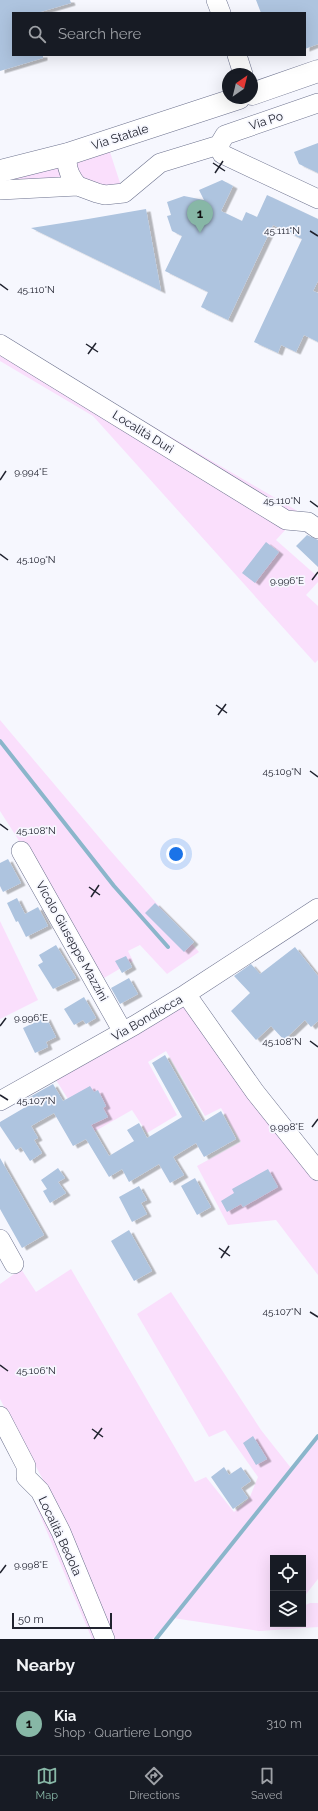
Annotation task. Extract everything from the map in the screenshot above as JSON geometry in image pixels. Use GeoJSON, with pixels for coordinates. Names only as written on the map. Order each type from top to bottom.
{"type":"FeatureCollection","features":[{"type":"Feature","properties":{"kind":"main road"},"geometry":{"type":"LineString","coordinates":[[258,92],[318,71]]}},
{"type":"Feature","properties":{"kind":"main road","name":"Via Statale"},"geometry":{"type":"LineString","coordinates":[[0,171],[68,154],[222,104]]}},
{"type":"Feature","properties":{"kind":"street"},"geometry":{"type":"LineString","coordinates":[[216,0],[221,12]]}},
{"type":"Feature","properties":{"kind":"street"},"geometry":{"type":"LineString","coordinates":[[237,56],[241,68]]}},
{"type":"Feature","properties":{"kind":"street","name":"Via Po"},"geometry":{"type":"LineString","coordinates":[[219,145],[225,135],[318,103]]}},
{"type":"Feature","properties":{"kind":"street"},"geometry":{"type":"LineString","coordinates":[[0,190],[78,186],[105,195],[124,193],[160,163],[219,145],[222,154],[318,199]]}},
{"type":"Feature","properties":{"kind":"street"},"geometry":{"type":"LineString","coordinates":[[68,154],[66,163],[72,179],[78,186]]}},
{"type":"Feature","properties":{"kind":"street","name":"Località Duri"},"geometry":{"type":"LineString","coordinates":[[0,344],[286,520],[308,522],[318,530]]}},
{"type":"Feature","properties":{"kind":"street","name":"Vicolo Giuseppe Mazzini"},"geometry":{"type":"LineString","coordinates":[[21,851],[123,1032]]}},
{"type":"Feature","properties":{"kind":"street"},"geometry":{"type":"LineString","coordinates":[[186,994],[318,908]]}},
{"type":"Feature","properties":{"kind":"street","name":"Via Bondiocca"},"geometry":{"type":"LineString","coordinates":[[0,1101],[123,1032],[186,994],[255,1092],[318,1172]]}},
{"type":"Feature","properties":{"kind":"street"},"geometry":{"type":"LineString","coordinates":[[0,1239],[14,1264]]}},
{"type":"Feature","properties":{"kind":"street","name":"Località Bedola"},"geometry":{"type":"LineString","coordinates":[[0,1416],[26,1466],[26,1478],[40,1491],[61,1532],[105,1639]]}},
{"type":"Feature","properties":{"kind":"shaded area"},"geometry":{"type":"Polygon","coordinates":[[[108,146],[123,192],[0,179],[108,146]]]}},
{"type":"Feature","properties":{"kind":"shaded area"},"geometry":{"type":"Polygon","coordinates":[[[0,337],[301,513],[276,540],[318,577],[318,582],[306,595],[318,606],[318,660],[315,663],[93,416],[0,361],[0,337]]]}},
{"type":"Feature","properties":{"kind":"shaded area"},"geometry":{"type":"Polygon","coordinates":[[[0,720],[109,849],[199,952],[167,974],[140,945],[128,951],[133,961],[99,981],[30,858],[0,811],[0,720]]]}},
{"type":"Feature","properties":{"kind":"shaded area"},"geometry":{"type":"Polygon","coordinates":[[[0,921],[38,1000],[0,1019],[0,921]]]}},
{"type":"Feature","properties":{"kind":"shaded area"},"geometry":{"type":"Polygon","coordinates":[[[174,991],[318,1179],[318,1275],[276,1220],[228,1225],[197,1166],[241,1142],[221,1108],[205,1116],[166,1051],[148,1062],[177,1115],[147,1133],[132,1110],[90,1134],[56,1080],[174,991]]]}},
{"type":"Feature","properties":{"kind":"shaded area"},"geometry":{"type":"Polygon","coordinates":[[[21,1269],[36,1292],[71,1269],[195,1482],[206,1477],[234,1512],[249,1499],[258,1477],[225,1430],[209,1437],[137,1314],[171,1292],[261,1430],[291,1468],[318,1438],[318,1579],[306,1594],[306,1555],[270,1555],[270,1627],[306,1627],[306,1605],[318,1603],[318,1627],[259,1631],[173,1618],[152,1639],[92,1639],[34,1501],[50,1493],[0,1399],[0,1284],[21,1269]]]}},
{"type":"Feature","properties":{"kind":"building"},"geometry":{"type":"Polygon","coordinates":[[[0,0],[70,0],[71,3],[40,12],[12,12],[12,56],[43,56],[43,58],[0,71],[0,0]]]}},
{"type":"Feature","properties":{"kind":"building"},"geometry":{"type":"Polygon","coordinates":[[[256,0],[318,0],[318,44],[306,49],[306,12],[261,12],[256,0]]]}},
{"type":"Feature","properties":{"kind":"building"},"geometry":{"type":"Polygon","coordinates":[[[318,143],[318,173],[299,164],[294,152],[318,143]]]}},
{"type":"Feature","properties":{"kind":"building"},"geometry":{"type":"Polygon","coordinates":[[[222,180],[233,186],[221,211],[242,221],[246,212],[257,217],[267,195],[318,219],[318,281],[313,291],[318,293],[318,342],[304,335],[296,352],[281,345],[278,353],[254,342],[302,239],[273,225],[228,320],[201,307],[208,292],[165,271],[182,236],[172,231],[167,216],[171,215],[167,202],[184,196],[204,200],[199,190],[222,180]]]}},
{"type":"Feature","properties":{"kind":"building"},"geometry":{"type":"Polygon","coordinates":[[[146,209],[161,291],[31,228],[88,219],[146,209]]]}},
{"type":"Feature","properties":{"kind":"building"},"geometry":{"type":"Polygon","coordinates":[[[307,535],[318,540],[318,567],[296,546],[307,535]]]}},
{"type":"Feature","properties":{"kind":"building"},"geometry":{"type":"Polygon","coordinates":[[[266,542],[279,552],[255,583],[242,573],[266,542]]]}},
{"type":"Feature","properties":{"kind":"building"},"geometry":{"type":"Polygon","coordinates":[[[8,859],[21,883],[3,892],[0,886],[0,863],[8,859]]]}},
{"type":"Feature","properties":{"kind":"building"},"geometry":{"type":"Polygon","coordinates":[[[17,898],[25,914],[38,907],[48,926],[26,937],[18,921],[16,922],[7,903],[17,898]]]}},
{"type":"Feature","properties":{"kind":"building"},"geometry":{"type":"Polygon","coordinates":[[[155,903],[194,942],[184,952],[145,913],[155,903]]]}},
{"type":"Feature","properties":{"kind":"building"},"geometry":{"type":"Polygon","coordinates":[[[56,945],[76,978],[53,989],[38,965],[43,962],[39,955],[56,945]]]}},
{"type":"Feature","properties":{"kind":"building"},"geometry":{"type":"Polygon","coordinates":[[[295,947],[318,976],[318,1021],[311,1027],[305,1020],[284,1040],[271,1026],[256,1040],[231,1011],[250,993],[234,976],[251,964],[260,974],[295,947]]]}},
{"type":"Feature","properties":{"kind":"building"},"geometry":{"type":"Polygon","coordinates":[[[126,956],[132,967],[122,973],[115,961],[126,956]]]}},
{"type":"Feature","properties":{"kind":"building"},"geometry":{"type":"Polygon","coordinates":[[[129,978],[138,994],[120,1004],[111,988],[129,978]]]}},
{"type":"Feature","properties":{"kind":"building"},"geometry":{"type":"Polygon","coordinates":[[[84,997],[96,1018],[86,1024],[83,1020],[74,1025],[64,1009],[84,997]]]}},
{"type":"Feature","properties":{"kind":"building"},"geometry":{"type":"Polygon","coordinates":[[[46,1017],[56,1037],[46,1042],[48,1047],[35,1053],[23,1028],[46,1017]]]}},
{"type":"Feature","properties":{"kind":"building"},"geometry":{"type":"Polygon","coordinates":[[[165,1055],[203,1122],[221,1111],[236,1139],[204,1157],[196,1143],[173,1157],[184,1175],[170,1183],[159,1164],[129,1182],[122,1169],[109,1177],[86,1139],[73,1146],[54,1113],[31,1126],[38,1138],[34,1140],[42,1153],[30,1161],[21,1147],[16,1150],[0,1126],[0,1122],[29,1105],[26,1099],[53,1084],[63,1101],[90,1086],[94,1092],[98,1090],[106,1106],[103,1108],[108,1117],[91,1125],[109,1156],[134,1141],[127,1130],[139,1123],[147,1138],[182,1117],[152,1063],[165,1055]]]}},
{"type":"Feature","properties":{"kind":"building"},"geometry":{"type":"Polygon","coordinates":[[[0,1158],[44,1235],[22,1248],[0,1209],[0,1158]]]}},
{"type":"Feature","properties":{"kind":"building"},"geometry":{"type":"Polygon","coordinates":[[[58,1168],[65,1178],[58,1182],[66,1193],[50,1203],[43,1191],[47,1189],[41,1180],[58,1168]]]}},
{"type":"Feature","properties":{"kind":"building"},"geometry":{"type":"Polygon","coordinates":[[[268,1169],[278,1187],[243,1207],[241,1204],[227,1212],[221,1201],[234,1193],[232,1189],[268,1169]]]}},
{"type":"Feature","properties":{"kind":"building"},"geometry":{"type":"Polygon","coordinates":[[[195,1178],[211,1207],[197,1215],[181,1186],[195,1178]]]}},
{"type":"Feature","properties":{"kind":"building"},"geometry":{"type":"Polygon","coordinates":[[[139,1186],[147,1200],[141,1203],[147,1214],[132,1222],[119,1197],[139,1186]]]}},
{"type":"Feature","properties":{"kind":"building"},"geometry":{"type":"Polygon","coordinates":[[[129,1230],[152,1271],[134,1281],[111,1241],[129,1230]]]}},
{"type":"Feature","properties":{"kind":"building"},"geometry":{"type":"Polygon","coordinates":[[[253,1436],[267,1459],[256,1465],[243,1443],[253,1436]]]}},
{"type":"Feature","properties":{"kind":"building"},"geometry":{"type":"Polygon","coordinates":[[[224,1467],[229,1475],[241,1467],[251,1481],[241,1488],[248,1498],[233,1509],[211,1477],[224,1467]]]}},
{"type":"Feature","properties":{"kind":"waterway"},"geometry":{"type":"LineString","coordinates":[[0,741],[114,886],[168,947]]}},
{"type":"Feature","properties":{"kind":"waterway"},"geometry":{"type":"LineString","coordinates":[[156,1639],[318,1436]]}},
{"type":"Feature","properties":{"kind":"place","name":"Kia"},"geometry":{"type":"Point","coordinates":[200,233]}}]}
